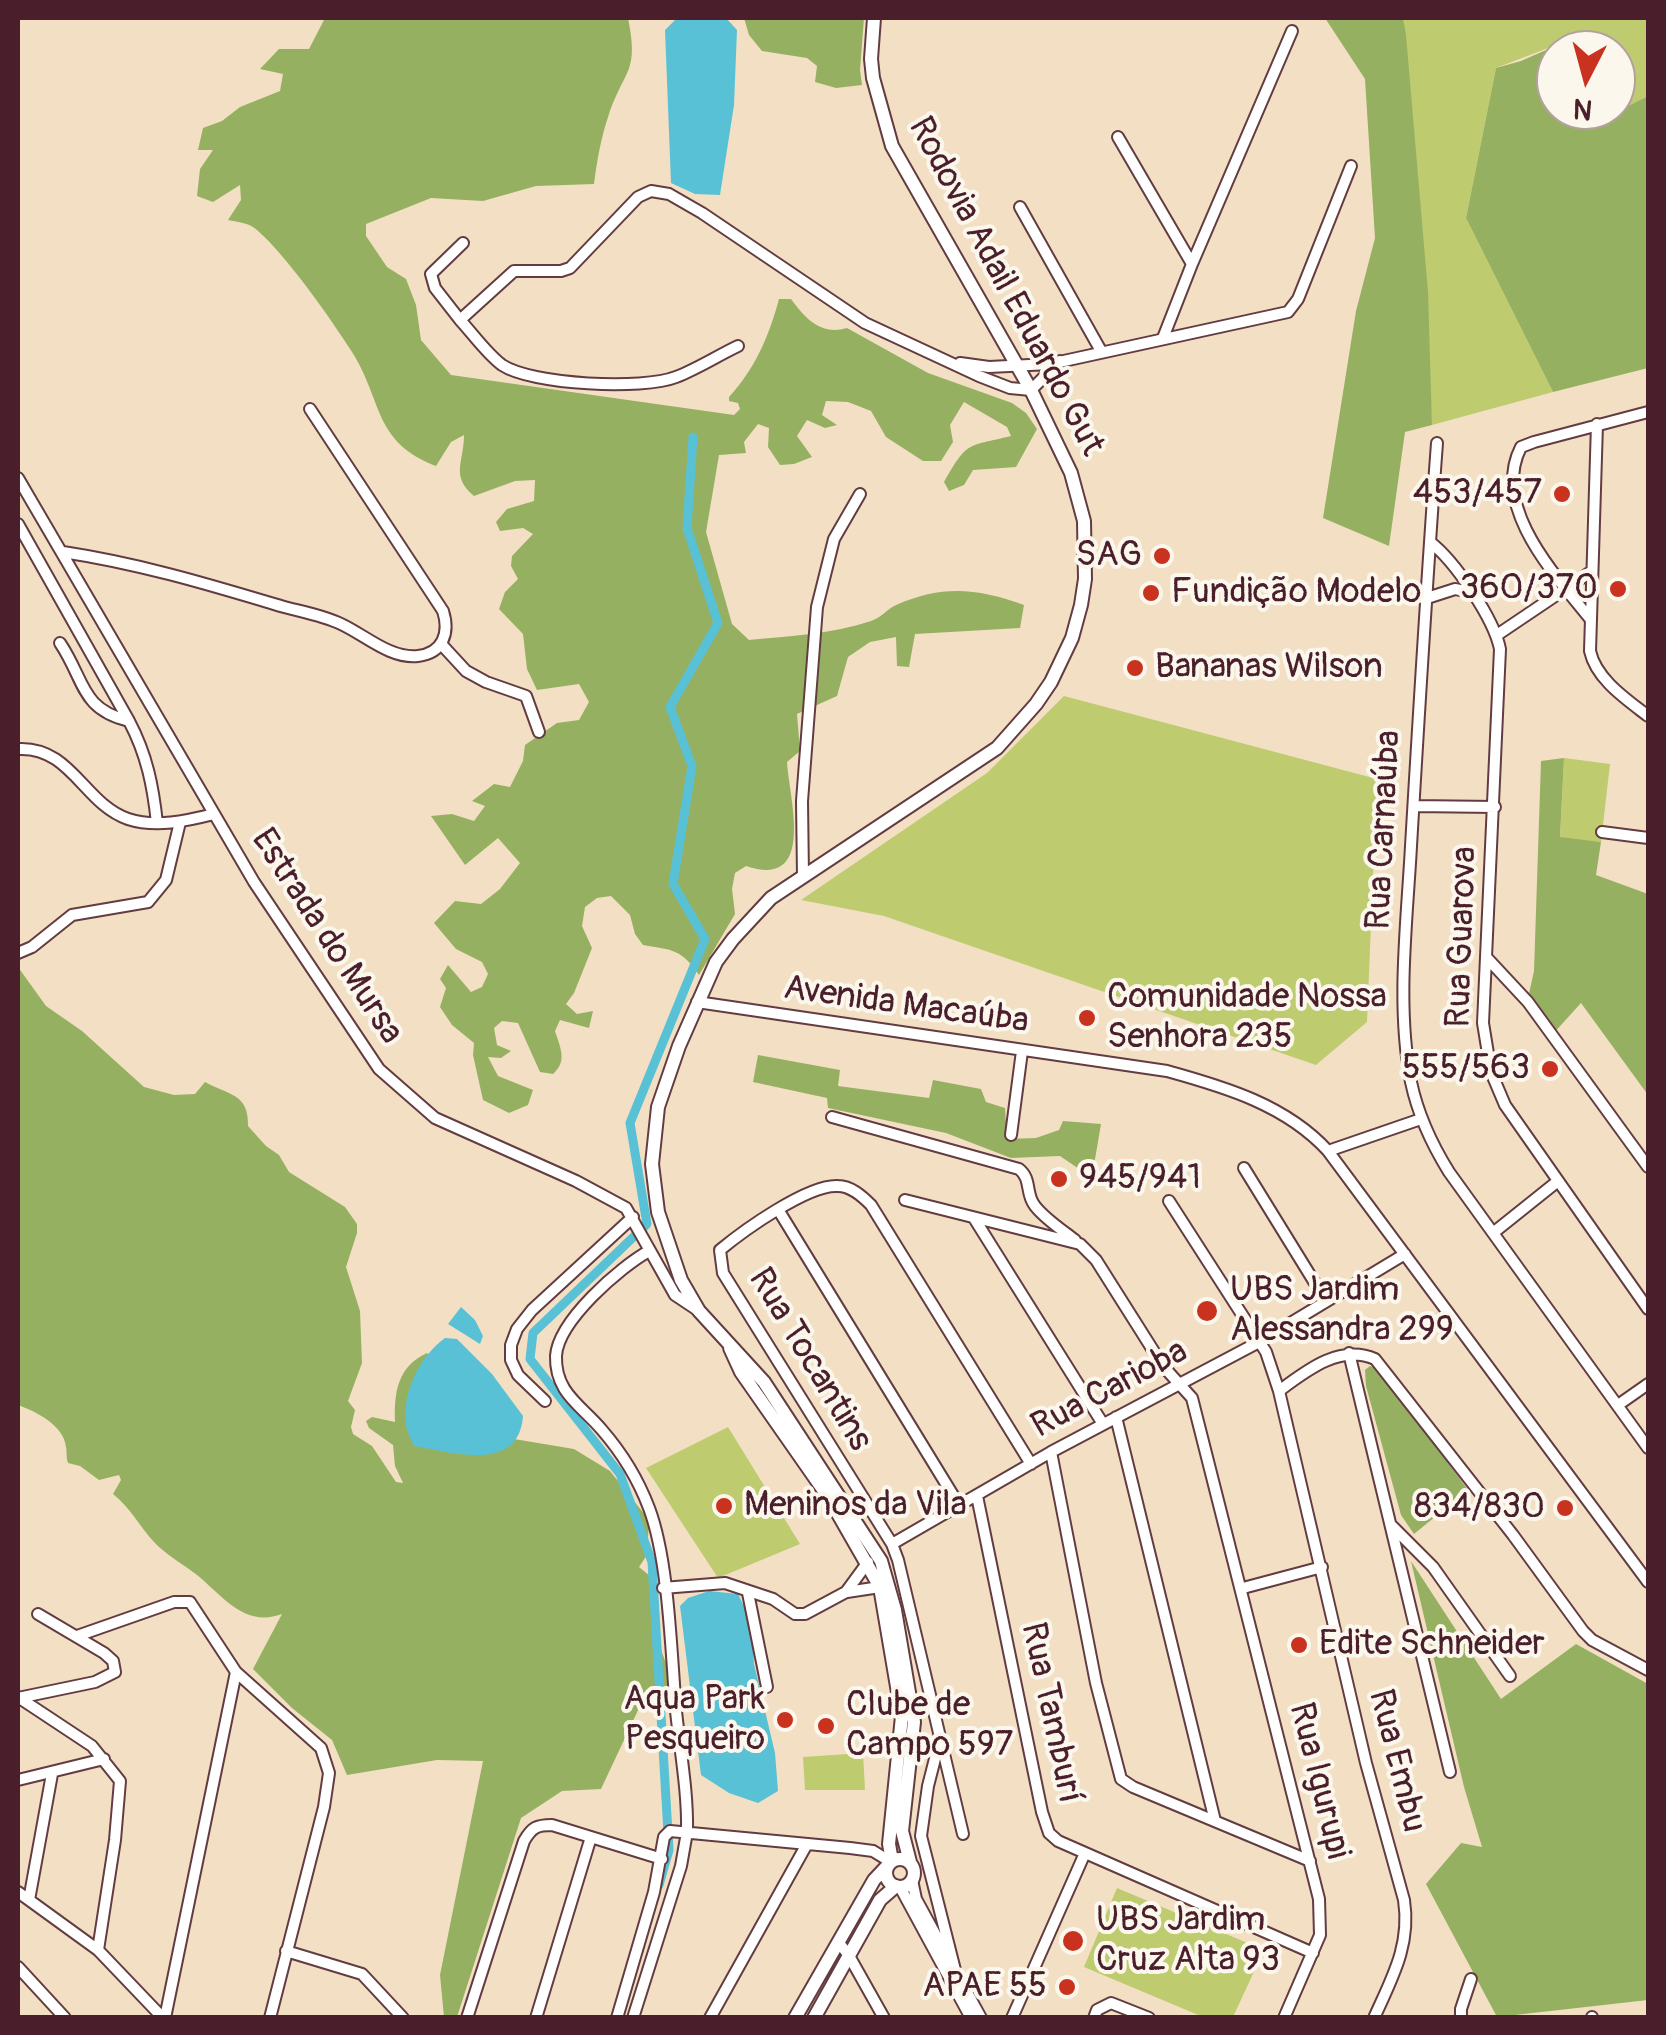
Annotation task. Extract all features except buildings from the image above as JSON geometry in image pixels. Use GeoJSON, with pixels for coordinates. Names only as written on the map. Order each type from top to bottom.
{"type":"FeatureCollection","features":[{"type":"Feature","properties":{"kind":"main road","name":"Rodovia Adail Eduardo Gut"},"geometry":{"type":"LineString","coordinates":[[874,18],[870,59],[892,146],[1062,448],[1084,522],[1085,579],[1081,606],[1060,666],[1036,704],[997,748],[803,876],[750,917],[716,962],[697,1002],[658,1108],[652,1164],[666,1239],[681,1280],[700,1311],[764,1382],[856,1519],[891,1590],[914,1722],[902,1831],[910,1862]]}},
{"type":"Feature","properties":{"kind":"main road","name":"Rodovia Adail Eduardo Gut"},"geometry":{"type":"LineString","coordinates":[[729,1346],[741,1372],[829,1498],[880,1586],[902,1716],[889,1844],[891,1862]]}},
{"type":"Feature","properties":{"kind":"main road"},"geometry":{"type":"LineString","coordinates":[[795,2018],[874,1880],[891,1862],[901,1858],[910,1862],[914,1869],[903,1884],[880,1900],[814,2018]]}},
{"type":"Feature","properties":{"kind":"main road"},"geometry":{"type":"LineString","coordinates":[[891,1862],[886,1875],[903,1884]]}},
{"type":"Feature","properties":{"kind":"street"},"geometry":{"type":"LineString","coordinates":[[1164,338],[1292,31]]}},
{"type":"Feature","properties":{"kind":"street"},"geometry":{"type":"LineString","coordinates":[[1118,137],[1192,264]]}},
{"type":"Feature","properties":{"kind":"street"},"geometry":{"type":"LineString","coordinates":[[950,361],[988,367],[1060,361],[1278,316],[1294,306],[1351,166]]}},
{"type":"Feature","properties":{"kind":"street"},"geometry":{"type":"LineString","coordinates":[[460,320],[514,271],[562,272],[576,264],[638,198],[651,191],[668,194],[702,212],[865,322],[996,383],[1032,390],[1060,361]]}},
{"type":"Feature","properties":{"kind":"street"},"geometry":{"type":"LineString","coordinates":[[1020,207],[1101,351]]}},
{"type":"Feature","properties":{"kind":"street"},"geometry":{"type":"LineString","coordinates":[[463,244],[432,274],[435,288],[502,364],[522,374],[628,386],[674,378],[738,346]]}},
{"type":"Feature","properties":{"kind":"street"},"geometry":{"type":"LineString","coordinates":[[63,552],[131,563],[330,619],[390,652],[415,656],[433,652],[442,645],[447,624],[443,611],[310,409]]}},
{"type":"Feature","properties":{"kind":"street"},"geometry":{"type":"LineString","coordinates":[[1591,620],[1520,521],[1514,507],[1515,460],[1521,447],[1648,412]]}},
{"type":"Feature","properties":{"kind":"street"},"geometry":{"type":"LineString","coordinates":[[1597,424],[1593,665],[1648,716]]}},
{"type":"Feature","properties":{"kind":"street","name":"Rua Carnaúba"},"geometry":{"type":"LineString","coordinates":[[1437,442],[1424,599],[1404,1022],[1411,1082],[1433,1147],[1648,1448]]}},
{"type":"Feature","properties":{"kind":"street","name":"Estrada do Mursa"},"geometry":{"type":"LineString","coordinates":[[18,478],[254,882],[379,1069],[435,1118],[616,1201],[633,1217]]}},
{"type":"Feature","properties":{"kind":"street"},"geometry":{"type":"LineString","coordinates":[[803,876],[802,802],[817,606],[834,539],[860,494]]}},
{"type":"Feature","properties":{"kind":"street"},"geometry":{"type":"LineString","coordinates":[[18,524],[142,745],[151,772],[157,823]]}},
{"type":"Feature","properties":{"kind":"street","name":"Rua Guarova"},"geometry":{"type":"LineString","coordinates":[[1430,542],[1450,560],[1497,634],[1501,668],[1484,1023],[1491,1072],[1504,1105],[1648,1309]]}},
{"type":"Feature","properties":{"kind":"street"},"geometry":{"type":"LineString","coordinates":[[1497,634],[1592,572]]}},
{"type":"Feature","properties":{"kind":"street"},"geometry":{"type":"LineString","coordinates":[[1424,599],[1455,589],[1470,592]]}},
{"type":"Feature","properties":{"kind":"street"},"geometry":{"type":"LineString","coordinates":[[60,643],[75,665],[89,700],[100,712],[129,721]]}},
{"type":"Feature","properties":{"kind":"street"},"geometry":{"type":"LineString","coordinates":[[442,645],[466,671],[526,696],[539,732]]}},
{"type":"Feature","properties":{"kind":"street"},"geometry":{"type":"LineString","coordinates":[[18,749],[35,750],[66,764],[104,805],[124,818],[180,822],[214,814]]}},
{"type":"Feature","properties":{"kind":"street"},"geometry":{"type":"LineString","coordinates":[[1414,806],[1495,807]]}},
{"type":"Feature","properties":{"kind":"street"},"geometry":{"type":"LineString","coordinates":[[18,953],[72,915],[148,902],[166,880],[180,822]]}},
{"type":"Feature","properties":{"kind":"street"},"geometry":{"type":"LineString","coordinates":[[1602,832],[1648,835]]}},
{"type":"Feature","properties":{"kind":"street"},"geometry":{"type":"LineString","coordinates":[[1486,958],[1528,1002],[1648,1167]]}},
{"type":"Feature","properties":{"kind":"street","name":"Avenida Macaúba"},"geometry":{"type":"LineString","coordinates":[[697,1002],[1126,1064],[1212,1084],[1286,1115],[1328,1151],[1648,1582]]}},
{"type":"Feature","properties":{"kind":"street"},"geometry":{"type":"LineString","coordinates":[[1011,1135],[1022,1051]]}},
{"type":"Feature","properties":{"kind":"street"},"geometry":{"type":"LineString","coordinates":[[832,1117],[1019,1168],[1026,1176],[1036,1209],[1080,1244]]}},
{"type":"Feature","properties":{"kind":"street"},"geometry":{"type":"LineString","coordinates":[[1328,1151],[1421,1119]]}},
{"type":"Feature","properties":{"kind":"street"},"geometry":{"type":"LineString","coordinates":[[1244,1168],[1326,1301]]}},
{"type":"Feature","properties":{"kind":"street"},"geometry":{"type":"LineString","coordinates":[[1494,1232],[1558,1181]]}},
{"type":"Feature","properties":{"kind":"street","name":"Rua Tocantins"},"geometry":{"type":"LineString","coordinates":[[962,1834],[906,1586],[892,1544],[719,1262],[720,1250],[806,1194],[847,1187],[871,1205],[1031,1464]]}},
{"type":"Feature","properties":{"kind":"street"},"geometry":{"type":"LineString","coordinates":[[905,1200],[1080,1244]]}},
{"type":"Feature","properties":{"kind":"street","name":"Rua Embu"},"geometry":{"type":"LineString","coordinates":[[1169,1201],[1272,1362],[1407,1920],[1402,1955],[1374,2018]]}},
{"type":"Feature","properties":{"kind":"street"},"geometry":{"type":"LineString","coordinates":[[779,1212],[959,1505]]}},
{"type":"Feature","properties":{"kind":"street"},"geometry":{"type":"LineString","coordinates":[[545,1401],[518,1374],[511,1360],[511,1345],[518,1329],[532,1310],[633,1217],[675,1295],[700,1311]]}},
{"type":"Feature","properties":{"kind":"street"},"geometry":{"type":"LineString","coordinates":[[974,1218],[1103,1424]]}},
{"type":"Feature","properties":{"kind":"street","name":"Rua Igurupi"},"geometry":{"type":"LineString","coordinates":[[1080,1244],[1096,1260],[1156,1357],[1198,1410],[1322,1920],[1313,1953],[1284,2018]]}},
{"type":"Feature","properties":{"kind":"street"},"geometry":{"type":"LineString","coordinates":[[633,2018],[681,1866],[685,1831],[659,1542],[638,1480],[600,1427],[575,1406],[556,1368],[557,1348],[564,1331],[647,1246]]}},
{"type":"Feature","properties":{"kind":"street","name":"Rua Carioba"},"geometry":{"type":"LineString","coordinates":[[892,1544],[1052,1452],[1259,1342],[1405,1254]]}},
{"type":"Feature","properties":{"kind":"street"},"geometry":{"type":"LineString","coordinates":[[1279,1391],[1349,1352],[1375,1358],[1583,1632],[1648,1670]]}},
{"type":"Feature","properties":{"kind":"street"},"geometry":{"type":"LineString","coordinates":[[1349,1352],[1450,1772]]}},
{"type":"Feature","properties":{"kind":"street"},"geometry":{"type":"LineString","coordinates":[[1618,1405],[1648,1384]]}},
{"type":"Feature","properties":{"kind":"street"},"geometry":{"type":"LineString","coordinates":[[1116,1418],[1215,1822]]}},
{"type":"Feature","properties":{"kind":"street"},"geometry":{"type":"LineString","coordinates":[[1052,1452],[1096,1683],[1118,1773],[1133,1787],[1310,1861]]}},
{"type":"Feature","properties":{"kind":"street","name":"Rua Tamburí"},"geometry":{"type":"LineString","coordinates":[[977,1496],[1045,1825],[1058,1841],[1313,1953]]}},
{"type":"Feature","properties":{"kind":"street"},"geometry":{"type":"LineString","coordinates":[[1391,1525],[1433,1567],[1510,1676]]}},
{"type":"Feature","properties":{"kind":"street"},"geometry":{"type":"LineString","coordinates":[[846,1592],[868,1562]]}},
{"type":"Feature","properties":{"kind":"street"},"geometry":{"type":"LineString","coordinates":[[1242,1588],[1322,1567]]}},
{"type":"Feature","properties":{"kind":"street"},"geometry":{"type":"LineString","coordinates":[[664,1588],[725,1583],[772,1599],[800,1615],[846,1592],[880,1586]]}},
{"type":"Feature","properties":{"kind":"street"},"geometry":{"type":"LineString","coordinates":[[748,1593],[768,1687]]}},
{"type":"Feature","properties":{"kind":"street"},"geometry":{"type":"LineString","coordinates":[[77,1636],[174,1602],[190,1602],[236,1672],[322,1748],[329,1773],[324,1807],[270,2018]]}},
{"type":"Feature","properties":{"kind":"street"},"geometry":{"type":"LineString","coordinates":[[18,1697],[95,1682],[114,1672],[112,1661],[38,1614]]}},
{"type":"Feature","properties":{"kind":"street"},"geometry":{"type":"LineString","coordinates":[[164,2018],[236,1672]]}},
{"type":"Feature","properties":{"kind":"street"},"geometry":{"type":"LineString","coordinates":[[18,1697],[92,1746],[120,1782],[122,1793],[98,1950]]}},
{"type":"Feature","properties":{"kind":"street"},"geometry":{"type":"LineString","coordinates":[[940,1740],[921,1836],[955,1970]]}},
{"type":"Feature","properties":{"kind":"street"},"geometry":{"type":"LineString","coordinates":[[18,1780],[104,1759]]}},
{"type":"Feature","properties":{"kind":"street"},"geometry":{"type":"LineString","coordinates":[[29,1900],[52,1774]]}},
{"type":"Feature","properties":{"kind":"street"},"geometry":{"type":"LineString","coordinates":[[468,2018],[530,1829],[552,1825],[662,1859]]}},
{"type":"Feature","properties":{"kind":"street"},"geometry":{"type":"LineString","coordinates":[[616,2018],[668,1833],[685,1831],[873,1851],[891,1862]]}},
{"type":"Feature","properties":{"kind":"street"},"geometry":{"type":"LineString","coordinates":[[536,2018],[591,1836]]}},
{"type":"Feature","properties":{"kind":"street"},"geometry":{"type":"LineString","coordinates":[[710,2018],[807,1844]]}},
{"type":"Feature","properties":{"kind":"street"},"geometry":{"type":"LineString","coordinates":[[1012,2018],[1084,1853]]}},
{"type":"Feature","properties":{"kind":"street"},"geometry":{"type":"LineString","coordinates":[[903,1884],[914,1914],[971,2018]]}},
{"type":"Feature","properties":{"kind":"street"},"geometry":{"type":"LineString","coordinates":[[903,1884],[916,1899],[982,2018]]}},
{"type":"Feature","properties":{"kind":"street"},"geometry":{"type":"LineString","coordinates":[[18,1892],[98,1950],[164,2018]]}},
{"type":"Feature","properties":{"kind":"street"},"geometry":{"type":"LineString","coordinates":[[926,1919],[940,1912]]}},
{"type":"Feature","properties":{"kind":"street"},"geometry":{"type":"LineString","coordinates":[[838,1942],[884,2018]]}},
{"type":"Feature","properties":{"kind":"street"},"geometry":{"type":"LineString","coordinates":[[286,1951],[362,1974],[403,2018]]}},
{"type":"Feature","properties":{"kind":"street"},"geometry":{"type":"LineString","coordinates":[[18,1967],[65,2018]]}},
{"type":"Feature","properties":{"kind":"street"},"geometry":{"type":"LineString","coordinates":[[1461,2018],[1460,2009],[1471,1979]]}},
{"type":"Feature","properties":{"kind":"street"},"geometry":{"type":"LineString","coordinates":[[1095,2014],[1111,2003],[1149,2018]]}},
{"type":"Feature","properties":{"kind":"green space"},"geometry":{"type":"Polygon","coordinates":[[[325,18],[628,18],[631,60],[606,123],[594,184],[536,186],[483,201],[431,198],[366,224],[366,236],[387,267],[406,279],[416,305],[421,340],[451,375],[734,415],[740,409],[729,397],[760,351],[779,299],[791,299],[808,319],[822,327],[847,328],[928,373],[1012,403],[1026,413],[1037,429],[1016,467],[973,470],[964,485],[949,491],[944,482],[964,452],[977,444],[1011,436],[1007,427],[964,402],[950,425],[953,442],[941,461],[923,461],[886,437],[871,411],[848,402],[826,401],[822,415],[837,425],[825,428],[807,420],[797,436],[812,457],[780,465],[768,447],[769,428],[758,424],[744,442],[746,453],[719,455],[706,532],[732,624],[749,640],[856,625],[875,620],[913,599],[960,591],[1024,605],[1020,628],[915,634],[909,667],[897,666],[896,637],[870,642],[848,657],[837,696],[797,714],[800,751],[787,762],[794,836],[791,853],[783,865],[768,870],[746,866],[735,873],[735,914],[699,975],[676,952],[643,945],[630,915],[611,896],[597,898],[585,907],[582,926],[592,948],[566,1004],[577,1014],[593,1011],[589,1028],[560,1020],[555,1031],[562,1059],[553,1074],[540,1072],[518,1023],[502,1021],[494,1028],[497,1045],[511,1051],[501,1058],[488,1057],[498,1076],[533,1090],[528,1105],[509,1113],[483,1100],[474,1043],[452,1025],[440,1007],[446,988],[440,979],[448,965],[471,992],[482,987],[488,974],[482,962],[456,949],[434,923],[455,901],[481,904],[500,889],[520,863],[498,838],[465,865],[431,816],[452,814],[474,821],[485,806],[472,801],[494,784],[510,787],[523,761],[525,745],[557,723],[579,720],[589,702],[579,684],[537,690],[527,669],[523,634],[499,609],[505,592],[518,579],[511,566],[512,556],[533,534],[523,528],[500,531],[496,522],[507,509],[534,501],[535,480],[515,481],[474,496],[460,475],[464,435],[451,442],[436,466],[401,445],[382,418],[352,352],[308,288],[257,230],[228,220],[241,200],[240,185],[213,202],[197,196],[200,169],[213,150],[198,150],[203,128],[280,91],[283,74],[260,69],[279,49],[309,49],[325,18]]]}},
{"type":"Feature","properties":{"kind":"green space"},"geometry":{"type":"Polygon","coordinates":[[[744,18],[864,18],[862,85],[836,88],[815,82],[817,66],[807,58],[762,51],[749,35],[744,18]]]}},
{"type":"Feature","properties":{"kind":"green space"},"geometry":{"type":"Polygon","coordinates":[[[1325,18],[1403,18],[1406,35],[1428,292],[1432,425],[1405,432],[1389,546],[1323,518],[1356,311],[1375,238],[1365,79],[1325,18]]]}},
{"type":"Feature","properties":{"kind":"green space"},"geometry":{"type":"Polygon","coordinates":[[[1403,18],[1648,18],[1648,96],[1636,102],[1636,30],[1536,30],[1536,53],[1496,68],[1466,218],[1553,392],[1432,425],[1403,18]]]}},
{"type":"Feature","properties":{"kind":"green space"},"geometry":{"type":"Polygon","coordinates":[[[1536,54],[1536,130],[1636,130],[1636,102],[1648,96],[1648,368],[1553,392],[1466,218],[1496,68],[1536,54]]]}},
{"type":"Feature","properties":{"kind":"green space"},"geometry":{"type":"Polygon","coordinates":[[[1064,696],[1377,779],[1367,1022],[1316,1065],[884,916],[801,900],[987,773],[1064,696]]]}},
{"type":"Feature","properties":{"kind":"green space"},"geometry":{"type":"Polygon","coordinates":[[[1564,758],[1610,764],[1601,842],[1560,838],[1564,758]]]}},
{"type":"Feature","properties":{"kind":"green space"},"geometry":{"type":"Polygon","coordinates":[[[1564,758],[1560,837],[1601,842],[1596,875],[1648,894],[1648,1095],[1581,1003],[1552,1035],[1528,998],[1534,971],[1541,761],[1564,758]]]}},
{"type":"Feature","properties":{"kind":"green space"},"geometry":{"type":"Polygon","coordinates":[[[18,967],[46,1006],[82,1031],[144,1087],[174,1095],[195,1094],[205,1082],[236,1096],[245,1107],[248,1126],[279,1155],[289,1172],[345,1207],[357,1224],[346,1267],[360,1311],[362,1363],[348,1401],[355,1410],[351,1427],[353,1434],[372,1446],[396,1482],[403,1483],[395,1466],[393,1445],[369,1428],[366,1421],[372,1417],[395,1422],[395,1401],[403,1373],[427,1353],[514,1439],[574,1449],[610,1471],[649,1520],[647,1555],[639,1567],[653,1584],[660,1647],[673,1682],[640,1706],[601,1789],[562,1791],[521,1818],[457,2017],[444,2017],[440,1975],[483,1761],[437,1760],[347,1775],[332,1740],[253,1669],[282,1614],[256,1617],[235,1608],[149,1536],[113,1494],[121,1480],[119,1475],[99,1480],[80,1466],[68,1463],[60,1432],[40,1415],[18,1405],[18,967]]]}},
{"type":"Feature","properties":{"kind":"green space"},"geometry":{"type":"Polygon","coordinates":[[[758,1055],[840,1070],[838,1086],[929,1098],[933,1080],[981,1089],[986,1102],[1005,1108],[1007,1139],[1036,1138],[1059,1130],[1063,1121],[1101,1124],[1093,1171],[1085,1173],[1060,1156],[1011,1158],[946,1133],[828,1108],[827,1098],[753,1082],[758,1055]]]}},
{"type":"Feature","properties":{"kind":"green space"},"geometry":{"type":"Polygon","coordinates":[[[1370,1366],[1378,1368],[1468,1490],[1414,1534],[1401,1515],[1366,1386],[1365,1370],[1370,1366]]]}},
{"type":"Feature","properties":{"kind":"green space","name":"Meninos da Vila"},"geometry":{"type":"Polygon","coordinates":[[[728,1427],[800,1544],[718,1578],[646,1468],[728,1427]]]}},
{"type":"Feature","properties":{"kind":"green space"},"geometry":{"type":"Polygon","coordinates":[[[1411,1561],[1501,1699],[1576,1644],[1648,1684],[1648,2000],[1497,2017],[1426,1884],[1461,1843],[1482,1847],[1464,1787],[1411,1561]]]}},
{"type":"Feature","properties":{"kind":"green space"},"geometry":{"type":"Polygon","coordinates":[[[863,1753],[865,1790],[805,1790],[803,1757],[863,1753]]]}},
{"type":"Feature","properties":{"kind":"green space"},"geometry":{"type":"Polygon","coordinates":[[[1117,1888],[1264,1950],[1233,2017],[1203,2017],[1084,1967],[1117,1888]]]}},
{"type":"Feature","properties":{"kind":"water"},"geometry":{"type":"Polygon","coordinates":[[[677,18],[726,18],[737,30],[734,105],[720,195],[695,194],[671,183],[665,30],[677,18]]]}},
{"type":"Feature","properties":{"kind":"water"},"geometry":{"type":"Polygon","coordinates":[[[461,1307],[475,1320],[483,1336],[480,1344],[448,1324],[461,1307]]]}},
{"type":"Feature","properties":{"kind":"water"},"geometry":{"type":"Polygon","coordinates":[[[445,1338],[457,1339],[492,1374],[523,1416],[519,1434],[496,1453],[463,1454],[414,1446],[406,1423],[410,1387],[421,1364],[445,1338]]]}},
{"type":"Feature","properties":{"kind":"water"},"geometry":{"type":"Polygon","coordinates":[[[709,1591],[738,1594],[752,1623],[754,1664],[775,1753],[778,1791],[758,1803],[729,1793],[701,1775],[680,1606],[688,1598],[709,1591]]]}},
{"type":"Feature","properties":{"kind":"waterway"},"geometry":{"type":"LineString","coordinates":[[659,1885],[669,1850],[652,1562],[620,1474],[530,1359],[533,1333],[647,1224],[630,1123],[705,939],[673,884],[692,766],[670,707],[718,623],[687,528],[693,437]]}},
{"type":"Feature","properties":{"kind":"place","name":"453/457"},"geometry":{"type":"Point","coordinates":[1562,494]}},
{"type":"Feature","properties":{"kind":"place","name":"SAG"},"geometry":{"type":"Point","coordinates":[1162,556]}},
{"type":"Feature","properties":{"kind":"place","name":"360/370"},"geometry":{"type":"Point","coordinates":[1618,589]}},
{"type":"Feature","properties":{"kind":"place","name":"Fundição Modelo"},"geometry":{"type":"Point","coordinates":[1151,593]}},
{"type":"Feature","properties":{"kind":"place","name":"Bananas Wilson"},"geometry":{"type":"Point","coordinates":[1135,668]}},
{"type":"Feature","properties":{"kind":"place","name":"Comunidade Nossa Senhora 235"},"geometry":{"type":"Point","coordinates":[1087,1018]}},
{"type":"Feature","properties":{"kind":"place","name":"555/563"},"geometry":{"type":"Point","coordinates":[1550,1069]}},
{"type":"Feature","properties":{"kind":"place","name":"945/941"},"geometry":{"type":"Point","coordinates":[1059,1179]}},
{"type":"Feature","properties":{"kind":"place","name":"UBS Jardim Alessandra 299"},"geometry":{"type":"Point","coordinates":[1207,1311]}},
{"type":"Feature","properties":{"kind":"place","name":"Meninos da Vila"},"geometry":{"type":"Point","coordinates":[724,1506]}},
{"type":"Feature","properties":{"kind":"place","name":"834/830"},"geometry":{"type":"Point","coordinates":[1565,1508]}},
{"type":"Feature","properties":{"kind":"place","name":"Edite Schneider"},"geometry":{"type":"Point","coordinates":[1299,1645]}},
{"type":"Feature","properties":{"kind":"place","name":"Aqua Park Pesqueiro"},"geometry":{"type":"Point","coordinates":[785,1720]}},
{"type":"Feature","properties":{"kind":"place","name":"Clube de Campo 597"},"geometry":{"type":"Point","coordinates":[826,1726]}},
{"type":"Feature","properties":{"kind":"place","name":"UBS Jardim Cruz Alta 93"},"geometry":{"type":"Point","coordinates":[1073,1941]}},
{"type":"Feature","properties":{"kind":"place","name":"APAE 55"},"geometry":{"type":"Point","coordinates":[1067,1987]}}]}
